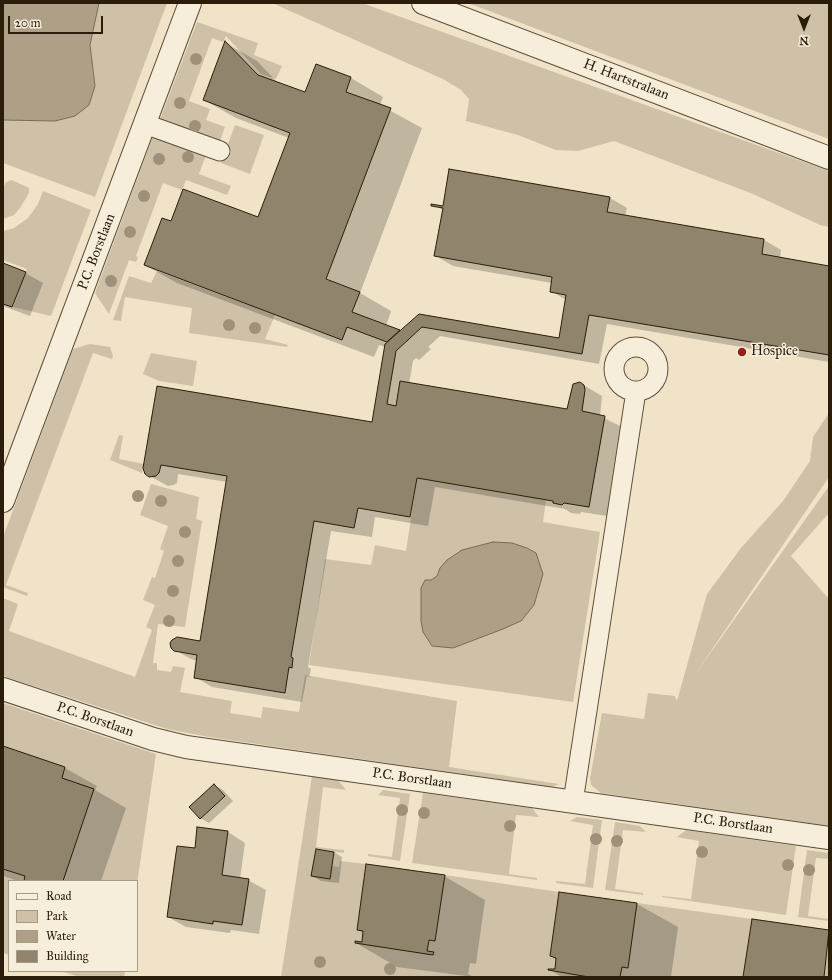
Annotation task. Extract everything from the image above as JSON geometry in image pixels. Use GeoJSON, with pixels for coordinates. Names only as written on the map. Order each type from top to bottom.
{"type":"FeatureCollection","features":[{"type":"Feature","properties":{"kind":"street","name":"P.C. Borstlaan"},"geometry":{"type":"LineString","coordinates":[[3,501],[190,3]]}},
{"type":"Feature","properties":{"kind":"street","name":"H. Hartstralaan"},"geometry":{"type":"LineString","coordinates":[[423,3],[829,158]]}},
{"type":"Feature","properties":{"kind":"street","name":"P.C. Borstlaan"},"geometry":{"type":"LineString","coordinates":[[3,689],[153,739],[186,747],[829,838]]}},
{"type":"Feature","properties":{"kind":"lane"},"geometry":{"type":"LineString","coordinates":[[145,124],[220,151]]}},
{"type":"Feature","properties":{"kind":"lane"},"geometry":{"type":"LineString","coordinates":[[573,802],[636,391]]}},
{"type":"Feature","properties":{"kind":"green space"},"geometry":{"type":"Polygon","coordinates":[[[99,3],[167,3],[95,197],[3,163],[3,120],[55,121],[95,86],[90,45],[99,3]]]}},
{"type":"Feature","properties":{"kind":"green space"},"geometry":{"type":"Polygon","coordinates":[[[272,3],[362,3],[829,171],[829,227],[820,225],[753,194],[614,141],[578,151],[556,150],[518,135],[466,121],[469,99],[461,90],[443,79],[272,3]]]}},
{"type":"Feature","properties":{"kind":"green space"},"geometry":{"type":"Polygon","coordinates":[[[468,3],[829,3],[829,139],[468,3]]]}},
{"type":"Feature","properties":{"kind":"green space"},"geometry":{"type":"Polygon","coordinates":[[[197,22],[258,43],[254,55],[282,66],[276,79],[261,74],[226,36],[223,42],[212,38],[189,101],[210,109],[206,120],[225,127],[219,144],[159,122],[197,22]]]}},
{"type":"Feature","properties":{"kind":"green space"},"geometry":{"type":"Polygon","coordinates":[[[235,125],[264,135],[250,174],[221,163],[235,125]]]}},
{"type":"Feature","properties":{"kind":"green space"},"geometry":{"type":"Polygon","coordinates":[[[153,136],[206,155],[199,174],[231,186],[227,195],[186,180],[182,190],[163,183],[136,256],[138,257],[136,262],[129,260],[109,314],[95,293],[153,136]]]}},
{"type":"Feature","properties":{"kind":"green space"},"geometry":{"type":"Polygon","coordinates":[[[12,180],[29,188],[29,193],[14,215],[3,219],[3,188],[6,182],[12,180]]]}},
{"type":"Feature","properties":{"kind":"green space"},"geometry":{"type":"Polygon","coordinates":[[[43,191],[91,210],[51,316],[13,307],[27,269],[3,260],[3,231],[14,228],[28,218],[38,204],[43,191]]]}},
{"type":"Feature","properties":{"kind":"green space"},"geometry":{"type":"Polygon","coordinates":[[[157,271],[275,315],[265,339],[288,345],[287,347],[189,333],[192,308],[125,297],[121,321],[113,320],[129,276],[151,283],[157,271]]]}},
{"type":"Feature","properties":{"kind":"green space"},"geometry":{"type":"Polygon","coordinates":[[[90,344],[110,347],[113,356],[112,359],[93,353],[6,585],[28,593],[27,596],[3,587],[3,537],[73,349],[90,344]]]}},
{"type":"Feature","properties":{"kind":"green space"},"geometry":{"type":"Polygon","coordinates":[[[151,353],[197,361],[193,386],[159,381],[143,374],[151,353]]]}},
{"type":"Feature","properties":{"kind":"green space"},"geometry":{"type":"Polygon","coordinates":[[[829,413],[829,477],[694,676],[829,486],[829,513],[791,556],[829,599],[829,826],[601,793],[591,785],[590,778],[602,713],[644,719],[648,693],[675,696],[677,701],[707,594],[741,548],[783,501],[810,461],[813,437],[829,413]]]}},
{"type":"Feature","properties":{"kind":"green space"},"geometry":{"type":"Polygon","coordinates":[[[119,435],[123,436],[119,459],[144,464],[142,473],[110,460],[119,435]]]}},
{"type":"Feature","properties":{"kind":"green space"},"geometry":{"type":"Polygon","coordinates":[[[417,478],[546,500],[543,522],[600,532],[573,702],[309,665],[325,559],[371,565],[375,545],[406,551],[417,478]]]}},
{"type":"Feature","properties":{"kind":"green space"},"geometry":{"type":"Polygon","coordinates":[[[151,484],[199,497],[196,519],[202,521],[185,627],[158,624],[153,663],[157,663],[157,670],[171,672],[173,666],[185,668],[180,692],[232,701],[230,713],[261,718],[263,707],[299,712],[305,675],[457,701],[449,767],[559,784],[552,787],[209,737],[167,729],[3,676],[3,598],[18,604],[9,631],[135,677],[152,630],[146,627],[155,605],[143,600],[152,577],[155,578],[164,551],[160,549],[168,526],[140,515],[151,484]]]}},
{"type":"Feature","properties":{"kind":"green space"},"geometry":{"type":"Polygon","coordinates":[[[3,703],[156,754],[138,880],[8,880],[8,955],[3,953],[3,703]]]}},
{"type":"Feature","properties":{"kind":"green space"},"geometry":{"type":"Polygon","coordinates":[[[312,776],[338,780],[346,790],[323,787],[316,847],[344,850],[344,853],[316,849],[311,876],[330,879],[332,866],[339,867],[340,861],[366,864],[357,930],[363,931],[362,942],[355,941],[355,943],[433,954],[434,952],[427,951],[429,940],[435,941],[445,875],[559,892],[550,957],[556,958],[555,969],[548,970],[594,977],[281,977],[312,776]]]}},
{"type":"Feature","properties":{"kind":"green space"},"geometry":{"type":"Polygon","coordinates":[[[383,790],[410,794],[400,861],[368,856],[368,854],[392,857],[400,798],[378,795],[383,790]]]}},
{"type":"Feature","properties":{"kind":"green space"},"geometry":{"type":"Polygon","coordinates":[[[423,793],[532,808],[539,817],[516,815],[509,874],[537,878],[537,880],[412,863],[423,793]]]}},
{"type":"Feature","properties":{"kind":"green space"},"geometry":{"type":"Polygon","coordinates":[[[577,817],[602,820],[593,888],[556,883],[556,881],[585,884],[593,825],[570,821],[577,817]]]}},
{"type":"Feature","properties":{"kind":"green space"},"geometry":{"type":"Polygon","coordinates":[[[615,822],[640,826],[646,832],[623,830],[615,889],[643,893],[643,895],[605,890],[615,822]]]}},
{"type":"Feature","properties":{"kind":"green space"},"geometry":{"type":"Polygon","coordinates":[[[686,830],[796,846],[786,915],[662,897],[691,899],[699,841],[677,837],[686,830]]]}},
{"type":"Feature","properties":{"kind":"green space"},"geometry":{"type":"Polygon","coordinates":[[[807,850],[829,853],[829,859],[816,858],[808,916],[829,919],[829,921],[798,917],[807,850]]]}},
{"type":"Feature","properties":{"kind":"green space"},"geometry":{"type":"Polygon","coordinates":[[[637,903],[752,919],[743,977],[620,977],[622,967],[628,968],[637,903]]]}},
{"type":"Feature","properties":{"kind":"green space"},"geometry":{"type":"Polygon","coordinates":[[[63,972],[125,972],[124,977],[80,977],[63,972]]]}},
{"type":"Feature","properties":{"kind":"water"},"geometry":{"type":"Polygon","coordinates":[[[3,3],[99,3],[90,45],[95,86],[89,105],[75,116],[55,121],[3,120],[3,3]]]}},
{"type":"Feature","properties":{"kind":"water"},"geometry":{"type":"Polygon","coordinates":[[[493,542],[512,543],[536,553],[543,574],[534,605],[521,621],[503,629],[453,648],[432,646],[423,632],[421,621],[421,588],[425,580],[431,580],[437,576],[440,568],[447,560],[462,550],[493,542]]]}},
{"type":"Feature","properties":{"kind":"building"},"geometry":{"type":"Polygon","coordinates":[[[225,41],[258,75],[305,92],[316,64],[351,77],[346,92],[391,108],[326,279],[360,292],[352,312],[400,330],[387,342],[347,327],[342,340],[144,265],[162,218],[171,221],[183,189],[258,217],[290,133],[203,100],[225,41]]]}},
{"type":"Feature","properties":{"kind":"building"},"geometry":{"type":"Polygon","coordinates":[[[449,169],[610,197],[607,212],[764,239],[762,254],[829,266],[829,355],[589,315],[582,354],[422,327],[396,351],[387,404],[396,406],[400,381],[567,409],[573,384],[580,382],[584,385],[585,390],[582,411],[605,416],[589,507],[564,503],[562,505],[553,503],[553,501],[417,478],[410,517],[358,508],[354,528],[314,521],[291,657],[293,658],[292,668],[289,667],[285,693],[194,678],[197,655],[174,651],[171,648],[170,643],[177,637],[200,641],[227,476],[161,465],[159,473],[156,476],[149,477],[145,474],[143,468],[157,386],[372,422],[385,344],[419,314],[559,338],[566,295],[550,292],[552,277],[434,256],[443,208],[431,206],[431,204],[443,206],[449,169]]]}},
{"type":"Feature","properties":{"kind":"building"},"geometry":{"type":"Polygon","coordinates":[[[3,263],[26,272],[12,307],[3,304],[3,263]]]}},
{"type":"Feature","properties":{"kind":"building"},"geometry":{"type":"Polygon","coordinates":[[[3,746],[65,767],[62,778],[94,789],[63,880],[24,880],[25,876],[3,869],[3,746]]]}},
{"type":"Feature","properties":{"kind":"building"},"geometry":{"type":"Polygon","coordinates":[[[214,784],[225,796],[200,819],[189,807],[214,784]]]}},
{"type":"Feature","properties":{"kind":"building"},"geometry":{"type":"Polygon","coordinates":[[[197,827],[228,831],[222,875],[249,879],[242,925],[213,921],[213,924],[167,917],[177,846],[195,848],[197,827]]]}},
{"type":"Feature","properties":{"kind":"building"},"geometry":{"type":"Polygon","coordinates":[[[316,849],[334,852],[330,879],[311,876],[316,849]]]}},
{"type":"Feature","properties":{"kind":"building"},"geometry":{"type":"Polygon","coordinates":[[[366,864],[445,875],[435,941],[429,940],[427,951],[434,952],[433,955],[355,943],[355,941],[362,942],[363,931],[357,930],[366,864]]]}},
{"type":"Feature","properties":{"kind":"building"},"geometry":{"type":"Polygon","coordinates":[[[559,892],[637,903],[628,968],[622,967],[620,977],[589,977],[548,970],[555,969],[556,958],[550,956],[559,892]]]}},
{"type":"Feature","properties":{"kind":"building"},"geometry":{"type":"Polygon","coordinates":[[[752,919],[829,930],[824,977],[743,977],[752,919]]]}},
{"type":"Feature","properties":{"kind":"place","name":"Hospice"},"geometry":{"type":"Point","coordinates":[742,352]}}]}
